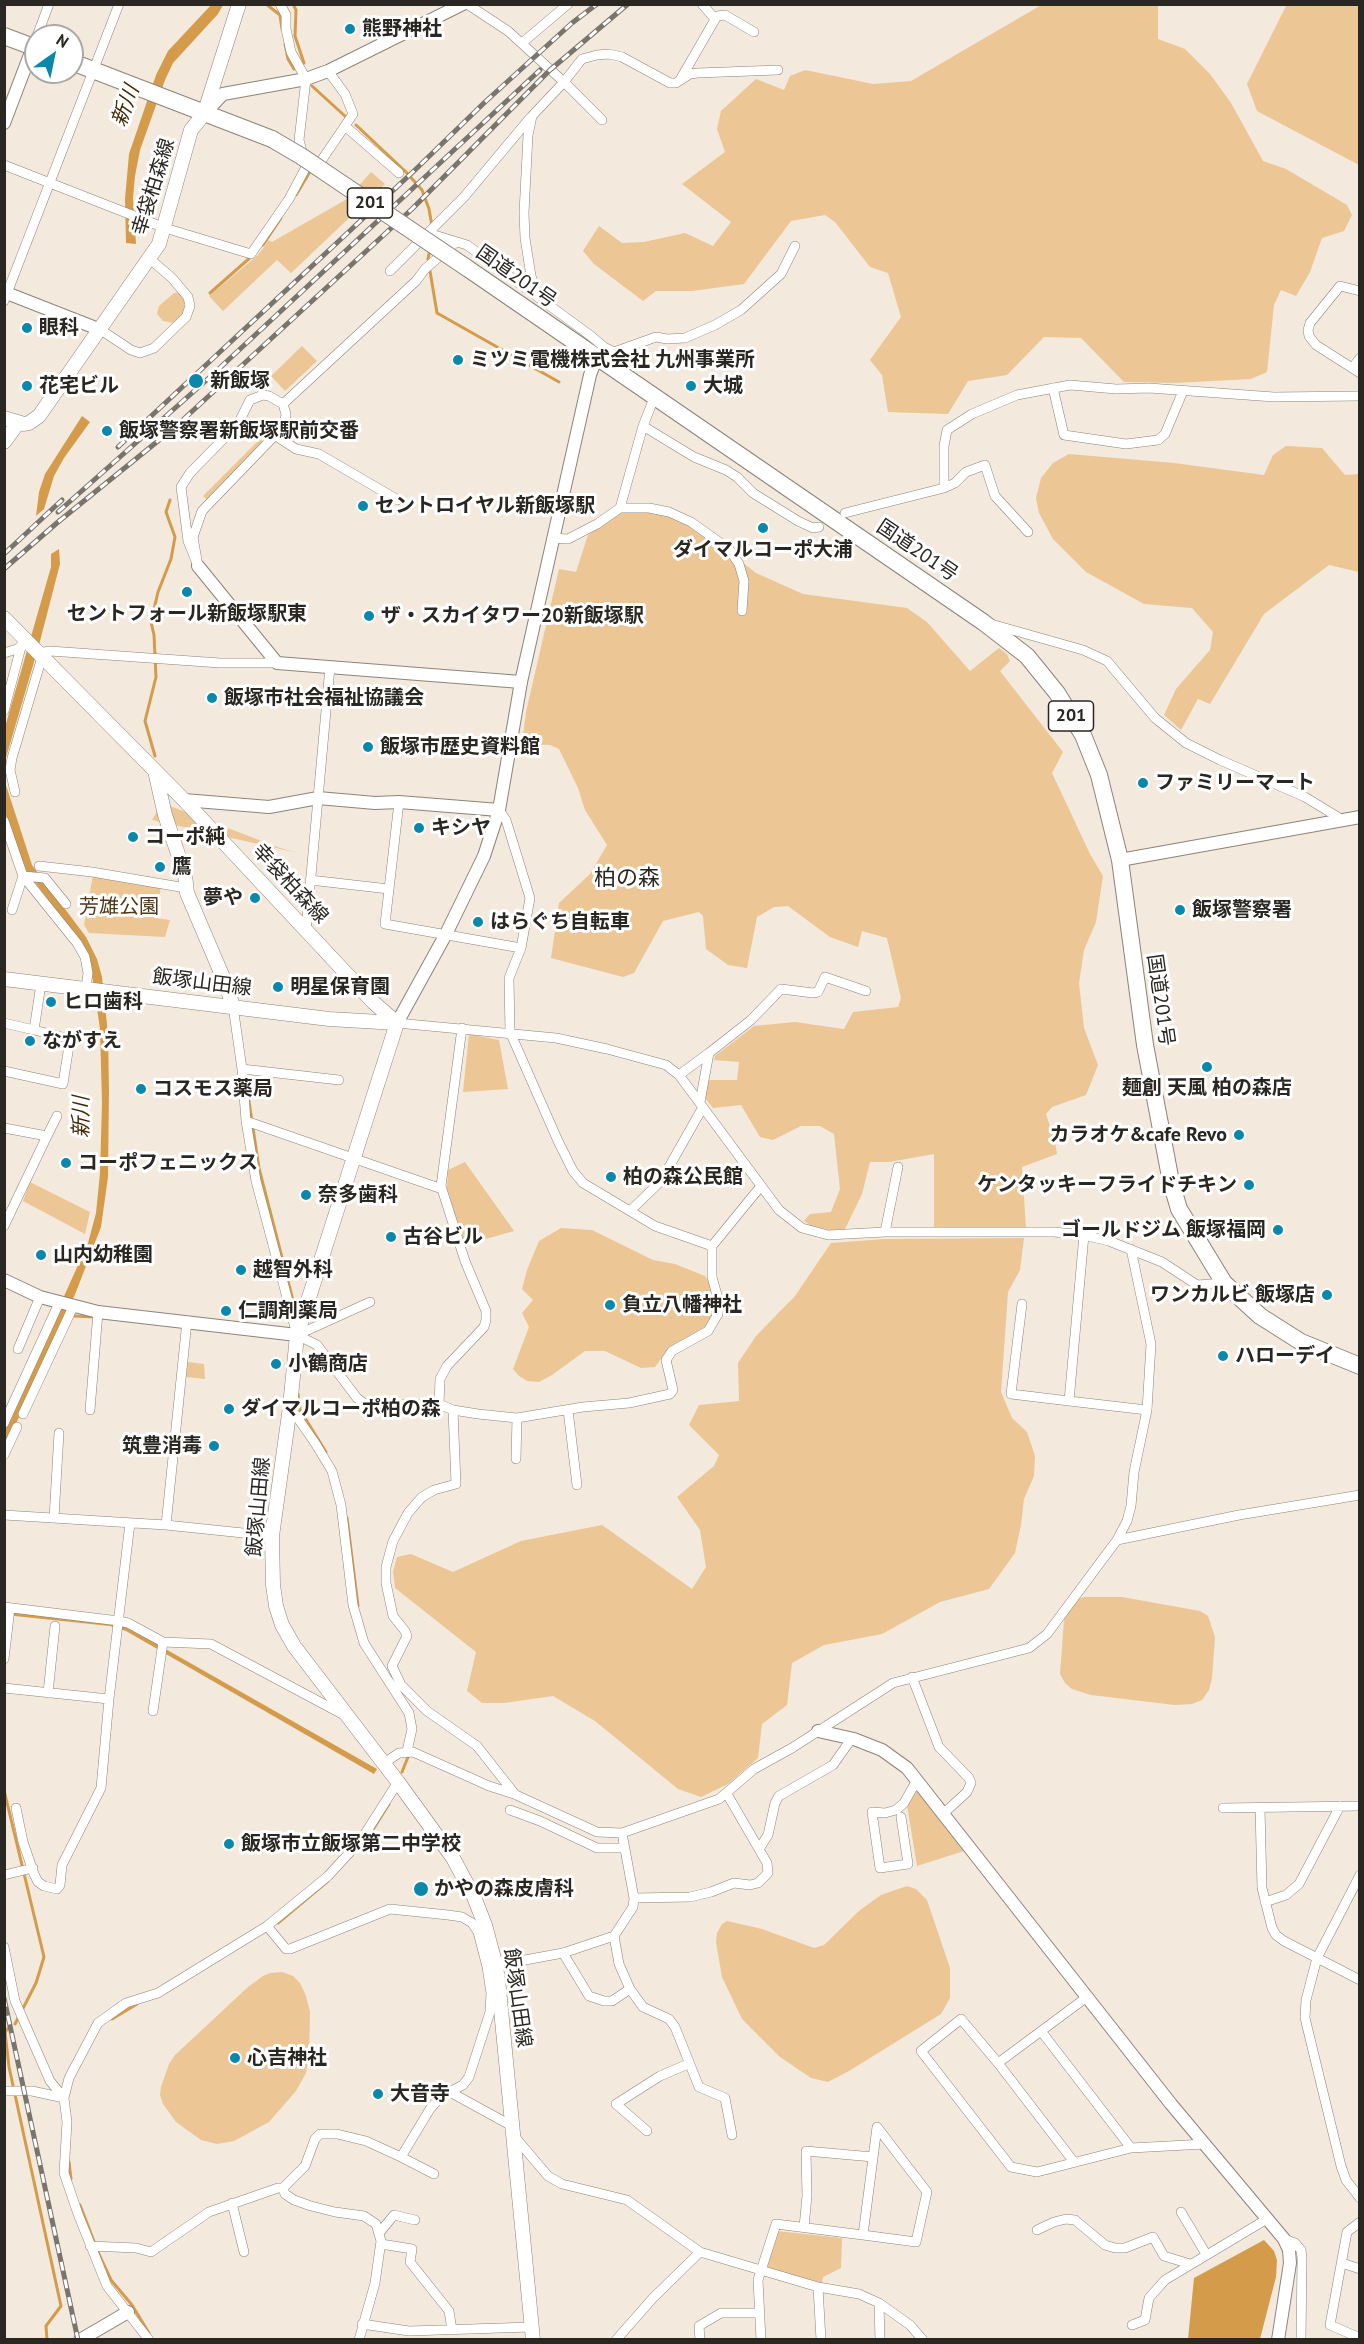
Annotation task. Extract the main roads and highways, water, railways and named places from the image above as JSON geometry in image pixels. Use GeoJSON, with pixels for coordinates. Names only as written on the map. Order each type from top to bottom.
{"type":"FeatureCollection","features":[{"type":"Feature","properties":{"kind":"highway"},"geometry":{"type":"LineString","coordinates":[[4,36],[24,40]]}},
{"type":"Feature","properties":{"kind":"highway","name":"国道201号"},"geometry":{"type":"LineString","coordinates":[[84,66],[272,139],[301,156],[467,268],[600,353],[654,398],[983,622],[1027,656],[1057,693],[1083,735],[1099,775],[1120,860],[1145,1045],[1171,1182],[1179,1209],[1224,1283],[1260,1316],[1301,1342],[1359,1366]]}},
{"type":"Feature","properties":{"kind":"main road","name":"幸袋柏森線"},"geometry":{"type":"LineString","coordinates":[[4,442],[18,423],[29,423],[39,416],[150,260],[165,228],[191,130],[204,114],[239,4]]}},
{"type":"Feature","properties":{"kind":"main road"},"geometry":{"type":"LineString","coordinates":[[4,418],[18,423]]}},
{"type":"Feature","properties":{"kind":"main road","name":"幸袋柏森線"},"geometry":{"type":"LineString","coordinates":[[4,618],[25,643],[40,655],[184,800],[373,1002],[398,1023]]}},
{"type":"Feature","properties":{"kind":"main road"},"geometry":{"type":"LineString","coordinates":[[155,771],[165,815],[185,874],[186,888],[233,1006]]}},
{"type":"Feature","properties":{"kind":"main road","name":"飯塚山田線"},"geometry":{"type":"LineString","coordinates":[[4,979],[329,1019],[398,1023],[297,1335],[290,1407],[272,1536],[273,1585],[282,1625],[294,1646],[384,1763],[463,1874],[485,1925],[512,2130],[532,2333]]}},
{"type":"Feature","properties":{"kind":"waterway"},"geometry":{"type":"LineString","coordinates":[[266,4],[280,15],[282,29]]}},
{"type":"Feature","properties":{"kind":"waterway"},"geometry":{"type":"LineString","coordinates":[[293,4],[296,10],[295,36],[304,63]]}},
{"type":"Feature","properties":{"kind":"waterway"},"geometry":{"type":"LineString","coordinates":[[285,44],[288,59],[294,69]]}},
{"type":"Feature","properties":{"kind":"waterway"},"geometry":{"type":"LineString","coordinates":[[312,86],[346,117]]}},
{"type":"Feature","properties":{"kind":"waterway"},"geometry":{"type":"LineString","coordinates":[[356,125],[422,190],[432,226]]}},
{"type":"Feature","properties":{"kind":"waterway"},"geometry":{"type":"LineString","coordinates":[[296,195],[311,170]]}},
{"type":"Feature","properties":{"kind":"waterway"},"geometry":{"type":"LineString","coordinates":[[263,245],[281,218]]}},
{"type":"Feature","properties":{"kind":"waterway"},"geometry":{"type":"LineString","coordinates":[[428,259],[430,248]]}},
{"type":"Feature","properties":{"kind":"waterway"},"geometry":{"type":"LineString","coordinates":[[210,293],[252,256]]}},
{"type":"Feature","properties":{"kind":"waterway"},"geometry":{"type":"LineString","coordinates":[[430,271],[437,313],[559,382]]}},
{"type":"Feature","properties":{"kind":"waterway"},"geometry":{"type":"LineString","coordinates":[[155,756],[145,721],[156,677],[154,635],[151,622],[158,592],[171,559],[175,537],[166,512],[170,500]]}},
{"type":"Feature","properties":{"kind":"waterway"},"geometry":{"type":"LineString","coordinates":[[248,1095],[259,1168],[294,1304]]}},
{"type":"Feature","properties":{"kind":"waterway"},"geometry":{"type":"LineString","coordinates":[[74,1316],[95,1317]]}},
{"type":"Feature","properties":{"kind":"waterway"},"geometry":{"type":"LineString","coordinates":[[298,1394],[300,1410],[326,1452]]}},
{"type":"Feature","properties":{"kind":"waterway"},"geometry":{"type":"LineString","coordinates":[[347,1518],[358,1606]]}},
{"type":"Feature","properties":{"kind":"waterway"},"geometry":{"type":"LineString","coordinates":[[402,1772],[408,1757]]}},
{"type":"Feature","properties":{"kind":"waterway"},"geometry":{"type":"LineString","coordinates":[[4,1790],[44,1957],[36,1983],[15,2024]]}},
{"type":"Feature","properties":{"kind":"waterway"},"geometry":{"type":"LineString","coordinates":[[364,1844],[389,1804]]}},
{"type":"Feature","properties":{"kind":"waterway"},"geometry":{"type":"LineString","coordinates":[[278,1923],[328,1881]]}},
{"type":"Feature","properties":{"kind":"waterway"},"geometry":{"type":"LineString","coordinates":[[112,2019],[137,2004]]}},
{"type":"Feature","properties":{"kind":"waterway"},"geometry":{"type":"LineString","coordinates":[[9,2027],[5,2032],[9,2067],[61,2306],[46,2326],[47,2340]]}},
{"type":"Feature","properties":{"kind":"waterway"},"geometry":{"type":"LineString","coordinates":[[69,2162],[71,2179]]}},
{"type":"Feature","properties":{"kind":"waterway"},"geometry":{"type":"LineString","coordinates":[[80,2205],[95,2244]]}},
{"type":"Feature","properties":{"kind":"waterway"},"geometry":{"type":"LineString","coordinates":[[97,2250],[111,2280],[132,2305],[149,2333]]}},
{"type":"Feature","properties":{"kind":"railway"},"geometry":{"type":"LineString","coordinates":[[118,447],[485,102],[572,23],[597,4]]}},
{"type":"Feature","properties":{"kind":"railway"},"geometry":{"type":"LineString","coordinates":[[4,569],[174,428],[412,209],[550,70],[628,4]]}},
{"type":"Feature","properties":{"kind":"railway"},"geometry":{"type":"LineString","coordinates":[[58,512],[210,377],[540,70]]}},
{"type":"Feature","properties":{"kind":"railway"},"geometry":{"type":"LineString","coordinates":[[4,554],[62,500]]}},
{"type":"Feature","properties":{"kind":"railway"},"geometry":{"type":"LineString","coordinates":[[4,1998],[78,2340]]}},
{"type":"Feature","properties":{"kind":"place","name":"熊野神社"},"geometry":{"type":"Point","coordinates":[350,29]}},
{"type":"Feature","properties":{"kind":"place","name":"眼科"},"geometry":{"type":"Point","coordinates":[27,328]}},
{"type":"Feature","properties":{"kind":"place","name":"ミツミ電機株式会社 九州事業所"},"geometry":{"type":"Point","coordinates":[458,360]}},
{"type":"Feature","properties":{"kind":"place","name":"新飯塚"},"geometry":{"type":"Point","coordinates":[196,381]}},
{"type":"Feature","properties":{"kind":"place","name":"花宅ビル"},"geometry":{"type":"Point","coordinates":[27,386]}},
{"type":"Feature","properties":{"kind":"place","name":"大城"},"geometry":{"type":"Point","coordinates":[691,386]}},
{"type":"Feature","properties":{"kind":"place","name":"飯塚警察署新飯塚駅前交番"},"geometry":{"type":"Point","coordinates":[107,431]}},
{"type":"Feature","properties":{"kind":"place","name":"セントロイヤル新飯塚駅"},"geometry":{"type":"Point","coordinates":[363,506]}},
{"type":"Feature","properties":{"kind":"place","name":"ダイマルコーポ大浦"},"geometry":{"type":"Point","coordinates":[763,528]}},
{"type":"Feature","properties":{"kind":"place","name":"セントフォール新飯塚駅東"},"geometry":{"type":"Point","coordinates":[187,592]}},
{"type":"Feature","properties":{"kind":"place","name":"ザ・スカイタワー20新飯塚駅"},"geometry":{"type":"Point","coordinates":[369,616]}},
{"type":"Feature","properties":{"kind":"place","name":"飯塚市社会福祉協議会"},"geometry":{"type":"Point","coordinates":[212,698]}},
{"type":"Feature","properties":{"kind":"place","name":"飯塚市歴史資料館"},"geometry":{"type":"Point","coordinates":[368,747]}},
{"type":"Feature","properties":{"kind":"place","name":"ファミリーマート"},"geometry":{"type":"Point","coordinates":[1143,783]}},
{"type":"Feature","properties":{"kind":"place","name":"キシヤ"},"geometry":{"type":"Point","coordinates":[419,828]}},
{"type":"Feature","properties":{"kind":"place","name":"コーポ純"},"geometry":{"type":"Point","coordinates":[133,837]}},
{"type":"Feature","properties":{"kind":"place","name":"鷹"},"geometry":{"type":"Point","coordinates":[160,867]}},
{"type":"Feature","properties":{"kind":"place","name":"夢や"},"geometry":{"type":"Point","coordinates":[255,898]}},
{"type":"Feature","properties":{"kind":"place","name":"飯塚警察署"},"geometry":{"type":"Point","coordinates":[1180,910]}},
{"type":"Feature","properties":{"kind":"place","name":"はらぐち自転車"},"geometry":{"type":"Point","coordinates":[478,922]}},
{"type":"Feature","properties":{"kind":"place","name":"明星保育園"},"geometry":{"type":"Point","coordinates":[278,987]}},
{"type":"Feature","properties":{"kind":"place","name":"ヒロ歯科"},"geometry":{"type":"Point","coordinates":[51,1002]}},
{"type":"Feature","properties":{"kind":"place","name":"ながすえ"},"geometry":{"type":"Point","coordinates":[30,1041]}},
{"type":"Feature","properties":{"kind":"place","name":"麺創 天風 柏の森店"},"geometry":{"type":"Point","coordinates":[1207,1067]}},
{"type":"Feature","properties":{"kind":"place","name":"コスモス薬局"},"geometry":{"type":"Point","coordinates":[141,1089]}},
{"type":"Feature","properties":{"kind":"place","name":"カラオケ&cafe Revo"},"geometry":{"type":"Point","coordinates":[1239,1135]}},
{"type":"Feature","properties":{"kind":"place","name":"コーポフェニックス"},"geometry":{"type":"Point","coordinates":[66,1163]}},
{"type":"Feature","properties":{"kind":"place","name":"柏の森公民館"},"geometry":{"type":"Point","coordinates":[611,1177]}},
{"type":"Feature","properties":{"kind":"place","name":"ケンタッキーフライドチキン"},"geometry":{"type":"Point","coordinates":[1249,1185]}},
{"type":"Feature","properties":{"kind":"place","name":"奈多歯科"},"geometry":{"type":"Point","coordinates":[306,1195]}},
{"type":"Feature","properties":{"kind":"place","name":"ゴールドジム 飯塚福岡"},"geometry":{"type":"Point","coordinates":[1278,1230]}},
{"type":"Feature","properties":{"kind":"place","name":"古谷ビル"},"geometry":{"type":"Point","coordinates":[391,1237]}},
{"type":"Feature","properties":{"kind":"place","name":"山内幼稚園"},"geometry":{"type":"Point","coordinates":[41,1255]}},
{"type":"Feature","properties":{"kind":"place","name":"越智外科"},"geometry":{"type":"Point","coordinates":[241,1270]}},
{"type":"Feature","properties":{"kind":"place","name":"ワンカルビ 飯塚店"},"geometry":{"type":"Point","coordinates":[1327,1295]}},
{"type":"Feature","properties":{"kind":"place","name":"負立八幡神社"},"geometry":{"type":"Point","coordinates":[610,1305]}},
{"type":"Feature","properties":{"kind":"place","name":"仁調剤薬局"},"geometry":{"type":"Point","coordinates":[226,1311]}},
{"type":"Feature","properties":{"kind":"place","name":"ハローデイ"},"geometry":{"type":"Point","coordinates":[1223,1356]}},
{"type":"Feature","properties":{"kind":"place","name":"小鶴商店"},"geometry":{"type":"Point","coordinates":[276,1364]}},
{"type":"Feature","properties":{"kind":"place","name":"ダイマルコーポ柏の森"},"geometry":{"type":"Point","coordinates":[229,1409]}},
{"type":"Feature","properties":{"kind":"place","name":"筑豊消毒"},"geometry":{"type":"Point","coordinates":[214,1446]}},
{"type":"Feature","properties":{"kind":"place","name":"飯塚市立飯塚第二中学校"},"geometry":{"type":"Point","coordinates":[229,1844]}},
{"type":"Feature","properties":{"kind":"place","name":"かやの森皮膚科"},"geometry":{"type":"Point","coordinates":[421,1889]}},
{"type":"Feature","properties":{"kind":"place","name":"心吉神社"},"geometry":{"type":"Point","coordinates":[235,2058]}},
{"type":"Feature","properties":{"kind":"place","name":"大音寺"},"geometry":{"type":"Point","coordinates":[378,2094]}},
{"type":"Feature","properties":{"kind":"district","name":"柏の森"},"geometry":{"type":"Point","coordinates":[627,879]}},
{"type":"Feature","properties":{"kind":"water label","name":"新川"},"geometry":{"type":"Point","coordinates":[126,106]}},
{"type":"Feature","properties":{"kind":"water label","name":"新川"},"geometry":{"type":"Point","coordinates":[82,1117]}},
{"type":"Feature","properties":{"kind":"park label","name":"芳雄公園"},"geometry":{"type":"Point","coordinates":[119,907]}}]}
